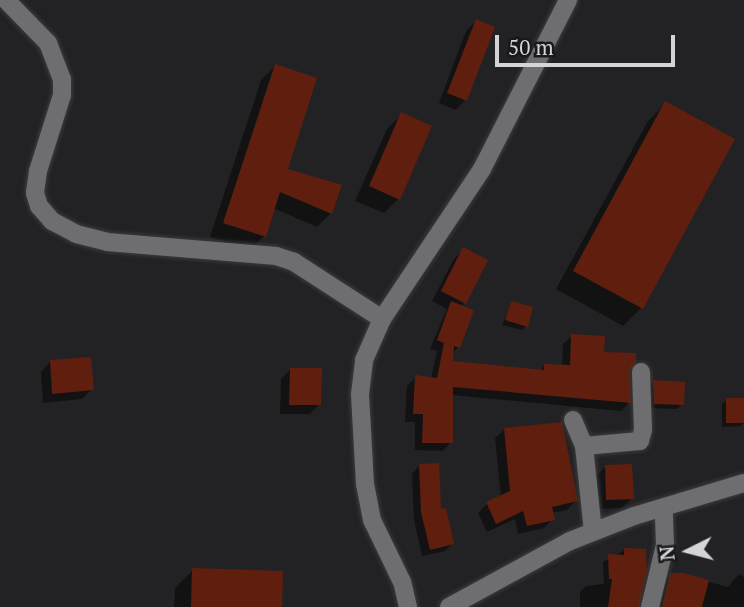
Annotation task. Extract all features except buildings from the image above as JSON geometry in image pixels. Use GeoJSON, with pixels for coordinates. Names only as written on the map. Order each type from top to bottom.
{"type":"FeatureCollection","features":[{"type":"Feature","properties":{"kind":"street"},"geometry":{"type":"LineString","coordinates":[[6,0],[48,43],[62,79],[62,95],[38,171],[35,193],[39,206],[52,221],[76,234],[107,242],[276,256],[294,262],[382,319]]}},
{"type":"Feature","properties":{"kind":"street"},"geometry":{"type":"LineString","coordinates":[[408,607],[402,582],[372,520],[364,471],[364,360],[382,319],[482,169],[568,0]]}},
{"type":"Feature","properties":{"kind":"street"},"geometry":{"type":"LineString","coordinates":[[584,446],[639,441],[643,430],[642,372]]}},
{"type":"Feature","properties":{"kind":"street"},"geometry":{"type":"LineString","coordinates":[[573,420],[584,446],[593,531]]}},
{"type":"Feature","properties":{"kind":"street"},"geometry":{"type":"LineString","coordinates":[[449,607],[569,541],[744,483]]}},
{"type":"Feature","properties":{"kind":"street"},"geometry":{"type":"LineString","coordinates":[[650,607],[665,545],[664,508]]}}]}
